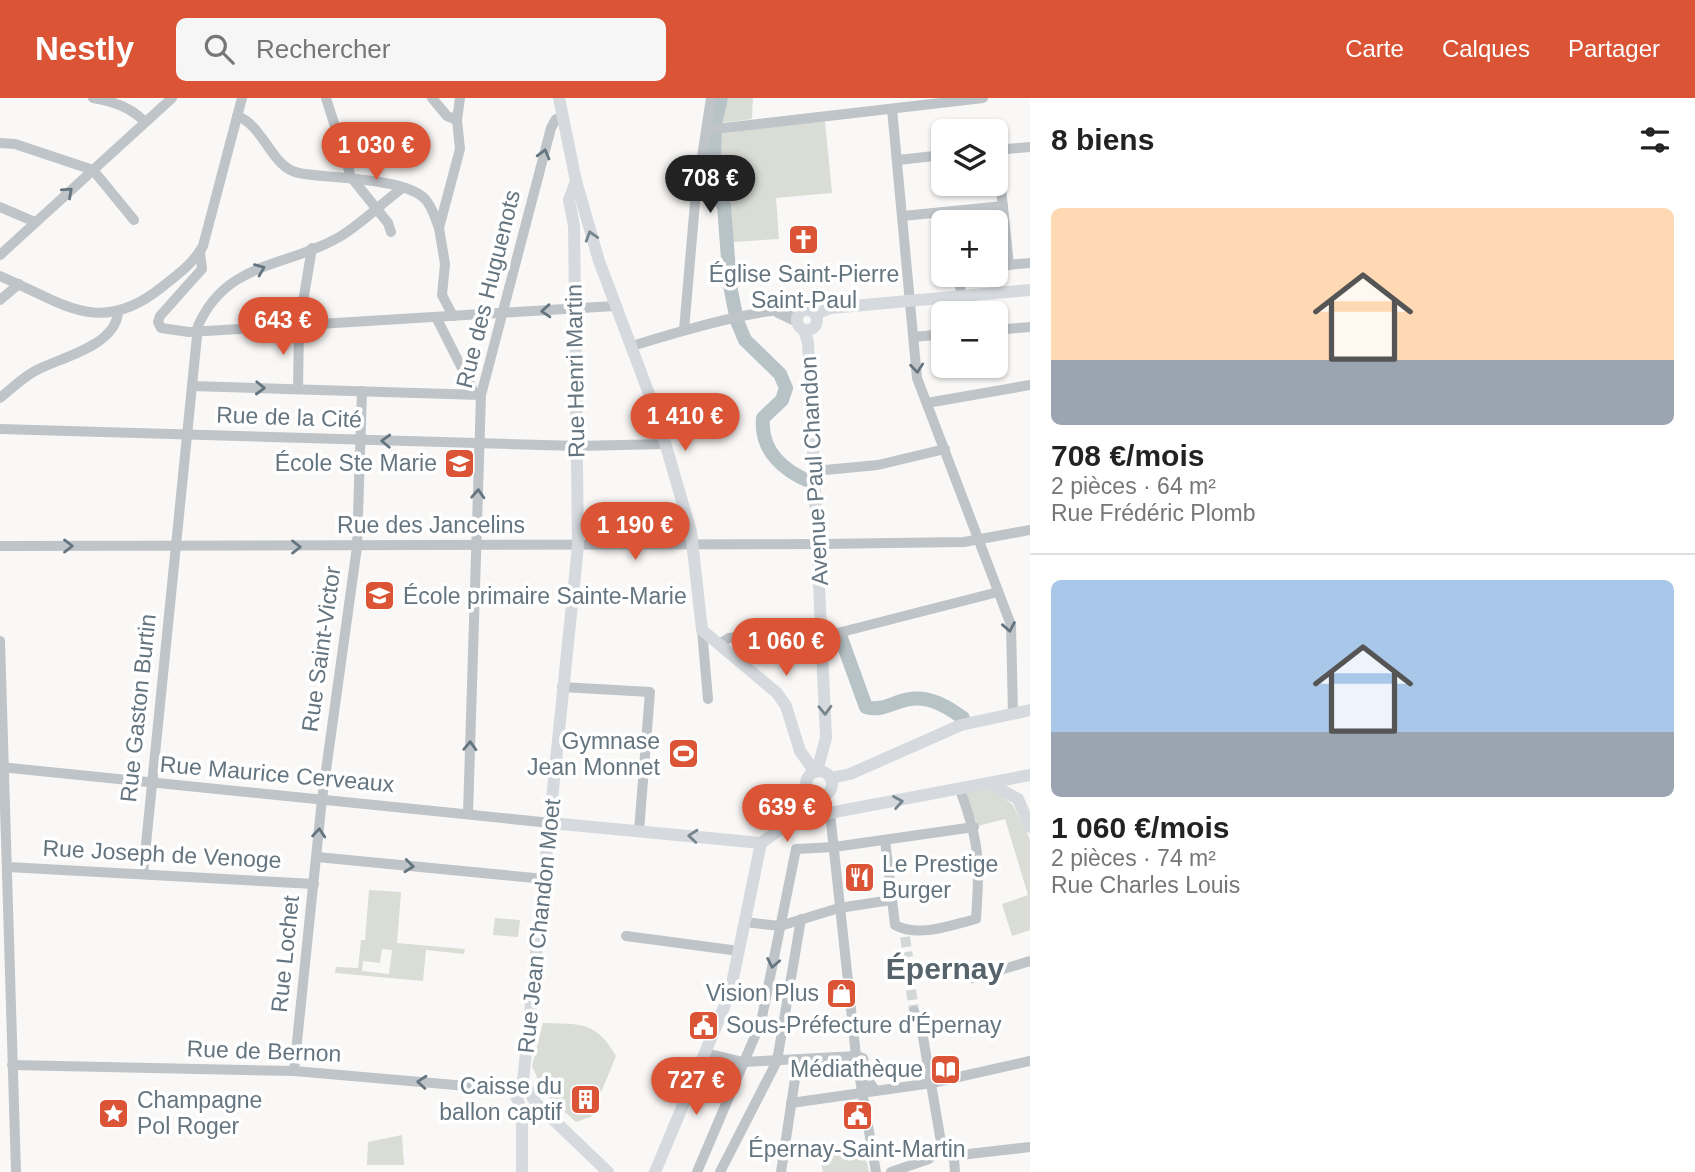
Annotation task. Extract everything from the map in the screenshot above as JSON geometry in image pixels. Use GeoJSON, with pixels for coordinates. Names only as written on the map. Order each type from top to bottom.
{"type":"FeatureCollection","features":[{"type":"Feature","properties":{"kind":"main road"},"geometry":{"type":"LineString","coordinates":[[559,98],[561,120],[576,181],[614,306],[632,346],[666,444],[693,546],[702,630],[777,693],[786,706],[800,751],[816,772],[831,778],[850,774],[961,725],[1030,710]]}},
{"type":"Feature","properties":{"kind":"main road","name":"Rue Henri Martin"},"geometry":{"type":"LineString","coordinates":[[562,687],[578,545],[574,226],[569,200],[576,181]]}},
{"type":"Feature","properties":{"kind":"main road"},"geometry":{"type":"LineString","coordinates":[[815,314],[831,307],[1030,290]]}},
{"type":"Feature","properties":{"kind":"main road"},"geometry":{"type":"LineString","coordinates":[[810,310],[815,314],[816,325],[801,321],[810,310]]}},
{"type":"Feature","properties":{"kind":"main road","name":"Avenue Paul Chandon"},"geometry":{"type":"LineString","coordinates":[[801,321],[808,342],[826,738],[816,772],[807,779],[817,796]]}},
{"type":"Feature","properties":{"kind":"main road","name":"Rue Jean Chandon Moet"},"geometry":{"type":"LineString","coordinates":[[522,1172],[519,1085],[545,879],[562,687]]}},
{"type":"Feature","properties":{"kind":"main road"},"geometry":{"type":"LineString","coordinates":[[792,820],[1030,777]]}},
{"type":"Feature","properties":{"kind":"main road"},"geometry":{"type":"LineString","coordinates":[[1018,799],[1021,788],[1030,777]]}},
{"type":"Feature","properties":{"kind":"main road"},"geometry":{"type":"LineString","coordinates":[[655,1172],[730,993],[761,843],[792,820],[817,796],[832,789],[831,778]]}},
{"type":"Feature","properties":{"kind":"main road"},"geometry":{"type":"LineString","coordinates":[[989,783],[1018,799],[1029,822]]}},
{"type":"Feature","properties":{"kind":"main road"},"geometry":{"type":"LineString","coordinates":[[817,796],[830,813]]}},
{"type":"Feature","properties":{"kind":"main road"},"geometry":{"type":"LineString","coordinates":[[551,823],[761,843]]}},
{"type":"Feature","properties":{"kind":"main road"},"geometry":{"type":"LineString","coordinates":[[519,1085],[608,1172]]}},
{"type":"Feature","properties":{"kind":"main road"},"geometry":{"type":"LineString","coordinates":[[522,1112],[536,1103]]}},
{"type":"Feature","properties":{"kind":"street"},"geometry":{"type":"LineString","coordinates":[[93,98],[111,100],[137,114],[145,122]]}},
{"type":"Feature","properties":{"kind":"street"},"geometry":{"type":"LineString","coordinates":[[0,255],[172,98]]}},
{"type":"Feature","properties":{"kind":"street"},"geometry":{"type":"LineString","coordinates":[[242,98],[200,252],[202,269],[160,316],[158,322],[161,328],[197,330],[299,326],[614,306]]}},
{"type":"Feature","properties":{"kind":"street"},"geometry":{"type":"LineString","coordinates":[[326,98],[351,177],[391,232]]}},
{"type":"Feature","properties":{"kind":"street"},"geometry":{"type":"LineString","coordinates":[[432,98],[447,116],[457,121]]}},
{"type":"Feature","properties":{"kind":"street"},"geometry":{"type":"LineString","coordinates":[[439,228],[460,149],[457,121],[460,98]]}},
{"type":"Feature","properties":{"kind":"street"},"geometry":{"type":"LineString","coordinates":[[684,330],[695,203],[713,129],[711,98]]}},
{"type":"Feature","properties":{"kind":"street"},"geometry":{"type":"LineString","coordinates":[[880,98],[886,110],[898,160],[917,378],[1011,625],[1013,714]]}},
{"type":"Feature","properties":{"kind":"street"},"geometry":{"type":"LineString","coordinates":[[713,129],[983,98]]}},
{"type":"Feature","properties":{"kind":"street"},"geometry":{"type":"LineString","coordinates":[[237,116],[250,123],[288,169],[298,173],[351,177],[416,192],[425,198],[439,228],[445,264],[442,295],[453,316]]}},
{"type":"Feature","properties":{"kind":"street","name":"Rue des Huguenots"},"geometry":{"type":"LineString","coordinates":[[468,814],[480,443],[478,394],[551,128],[556,119],[561,120]]}},
{"type":"Feature","properties":{"kind":"street"},"geometry":{"type":"LineString","coordinates":[[0,143],[15,144],[93,170],[134,220]]}},
{"type":"Feature","properties":{"kind":"street"},"geometry":{"type":"LineString","coordinates":[[1008,149],[1030,147]]}},
{"type":"Feature","properties":{"kind":"street"},"geometry":{"type":"LineString","coordinates":[[898,160],[931,156]]}},
{"type":"Feature","properties":{"kind":"street"},"geometry":{"type":"LineString","coordinates":[[197,330],[208,304],[222,288],[342,235],[401,188]]}},
{"type":"Feature","properties":{"kind":"street"},"geometry":{"type":"LineString","coordinates":[[1002,196],[1009,265],[1030,263]]}},
{"type":"Feature","properties":{"kind":"street"},"geometry":{"type":"LineString","coordinates":[[904,216],[1003,206]]}},
{"type":"Feature","properties":{"kind":"street"},"geometry":{"type":"LineString","coordinates":[[0,207],[34,222]]}},
{"type":"Feature","properties":{"kind":"street"},"geometry":{"type":"LineString","coordinates":[[298,389],[299,326],[312,247]]}},
{"type":"Feature","properties":{"kind":"street"},"geometry":{"type":"LineString","coordinates":[[0,276],[69,310],[118,313],[147,299],[190,264],[200,252]]}},
{"type":"Feature","properties":{"kind":"street"},"geometry":{"type":"LineString","coordinates":[[0,300],[19,284]]}},
{"type":"Feature","properties":{"kind":"street"},"geometry":{"type":"LineString","coordinates":[[960,287],[961,295]]}},
{"type":"Feature","properties":{"kind":"street"},"geometry":{"type":"LineString","coordinates":[[0,398],[32,372],[96,343],[114,328],[118,313]]}},
{"type":"Feature","properties":{"kind":"street"},"geometry":{"type":"LineString","coordinates":[[632,346],[736,318],[775,313],[801,321]]}},
{"type":"Feature","properties":{"kind":"street"},"geometry":{"type":"LineString","coordinates":[[436,317],[478,394]]}},
{"type":"Feature","properties":{"kind":"street"},"geometry":{"type":"LineString","coordinates":[[1008,329],[1030,327]]}},
{"type":"Feature","properties":{"kind":"street","name":"Rue Gaston Burtin"},"geometry":{"type":"LineString","coordinates":[[143,874],[197,330]]}},
{"type":"Feature","properties":{"kind":"street"},"geometry":{"type":"LineString","coordinates":[[914,337],[931,335]]}},
{"type":"Feature","properties":{"kind":"street"},"geometry":{"type":"LineString","coordinates":[[927,402],[1030,385]]}},
{"type":"Feature","properties":{"kind":"street"},"geometry":{"type":"LineString","coordinates":[[192,386],[478,394]]}},
{"type":"Feature","properties":{"kind":"street","name":"Rue Saint-Victor"},"geometry":{"type":"LineString","coordinates":[[322,799],[357,547],[362,391]]}},
{"type":"Feature","properties":{"kind":"street","name":"Rue de la Cité"},"geometry":{"type":"LineString","coordinates":[[0,429],[577,446],[666,444]]}},
{"type":"Feature","properties":{"kind":"street"},"geometry":{"type":"LineString","coordinates":[[814,471],[878,465],[944,449]]}},
{"type":"Feature","properties":{"kind":"street","name":"Rue des Jancelins"},"geometry":{"type":"LineString","coordinates":[[0,546],[693,546],[978,540],[1030,530]]}},
{"type":"Feature","properties":{"kind":"street"},"geometry":{"type":"LineString","coordinates":[[822,636],[999,592]]}},
{"type":"Feature","properties":{"kind":"street"},"geometry":{"type":"LineString","coordinates":[[702,630],[708,699]]}},
{"type":"Feature","properties":{"kind":"street"},"geometry":{"type":"LineString","coordinates":[[719,644],[729,638],[765,633]]}},
{"type":"Feature","properties":{"kind":"street"},"geometry":{"type":"LineString","coordinates":[[0,641],[2,767],[8,867],[6,973],[16,1172]]}},
{"type":"Feature","properties":{"kind":"street"},"geometry":{"type":"LineString","coordinates":[[562,687],[650,692],[639,831]]}},
{"type":"Feature","properties":{"kind":"street","name":"Rue Maurice Cerveaux"},"geometry":{"type":"LineString","coordinates":[[2,767],[551,823]]}},
{"type":"Feature","properties":{"kind":"street"},"geometry":{"type":"LineString","coordinates":[[885,840],[895,925],[904,933],[943,928],[976,919],[979,870],[974,827],[960,790]]}},
{"type":"Feature","properties":{"kind":"street","name":"Rue Lochet"},"geometry":{"type":"LineString","coordinates":[[294,1071],[322,799]]}},
{"type":"Feature","properties":{"kind":"street"},"geometry":{"type":"LineString","coordinates":[[830,813],[856,1056],[876,1172]]}},
{"type":"Feature","properties":{"kind":"street"},"geometry":{"type":"LineString","coordinates":[[697,1172],[761,1022],[796,849],[834,847],[974,827]]}},
{"type":"Feature","properties":{"kind":"street"},"geometry":{"type":"LineString","coordinates":[[317,857],[545,879]]}},
{"type":"Feature","properties":{"kind":"street","name":"Rue Joseph de Venoge"},"geometry":{"type":"LineString","coordinates":[[8,867],[314,884]]}},
{"type":"Feature","properties":{"kind":"street"},"geometry":{"type":"LineString","coordinates":[[745,922],[780,926],[839,908],[891,900]]}},
{"type":"Feature","properties":{"kind":"street"},"geometry":{"type":"LineString","coordinates":[[720,1172],[777,1061],[800,919]]}},
{"type":"Feature","properties":{"kind":"street"},"geometry":{"type":"LineString","coordinates":[[625,936],[739,951]]}},
{"type":"Feature","properties":{"kind":"street"},"geometry":{"type":"LineString","coordinates":[[990,973],[1030,961]]}},
{"type":"Feature","properties":{"kind":"street"},"geometry":{"type":"LineString","coordinates":[[914,1010],[932,1083],[942,1148],[951,1156],[955,1172]]}},
{"type":"Feature","properties":{"kind":"street"},"geometry":{"type":"LineString","coordinates":[[706,1053],[743,1062],[856,1056],[863,1058],[868,1080],[875,1090]]}},
{"type":"Feature","properties":{"kind":"street"},"geometry":{"type":"LineString","coordinates":[[781,1172],[797,1059]]}},
{"type":"Feature","properties":{"kind":"street"},"geometry":{"type":"LineString","coordinates":[[791,1103],[932,1083],[1030,1061]]}},
{"type":"Feature","properties":{"kind":"street","name":"Rue de Bernon"},"geometry":{"type":"LineString","coordinates":[[12,1065],[294,1071],[519,1085]]}},
{"type":"Feature","properties":{"kind":"street"},"geometry":{"type":"LineString","coordinates":[[951,1156],[1030,1147]]}},
{"type":"Feature","properties":{"kind":"street"},"geometry":{"type":"LineString","coordinates":[[891,1172],[929,1159],[942,1148]]}},
{"type":"Feature","properties":{"kind":"street"},"geometry":{"type":"LineString","coordinates":[[929,1159],[933,1172]]}},
{"type":"Feature","properties":{"kind":"shaded area"},"geometry":{"type":"Polygon","coordinates":[[[718,98],[753,98],[752,119],[713,124],[718,98]]]}},
{"type":"Feature","properties":{"kind":"shaded area"},"geometry":{"type":"Polygon","coordinates":[[[825,121],[832,193],[776,198],[779,239],[733,242],[728,204],[716,187],[717,134],[825,121]]]}},
{"type":"Feature","properties":{"kind":"shaded area"},"geometry":{"type":"Polygon","coordinates":[[[990,787],[1013,805],[1030,839],[1030,930],[1012,936],[1002,904],[1028,895],[1005,819],[978,826],[964,793],[990,787]]]}},
{"type":"Feature","properties":{"kind":"shaded area"},"geometry":{"type":"Polygon","coordinates":[[[369,890],[401,892],[397,943],[465,949],[464,954],[426,950],[423,981],[335,973],[336,967],[358,968],[361,940],[365,940],[369,890]],[[382,949],[380,963],[363,961],[362,971],[389,974],[392,950],[382,949]]]}},
{"type":"Feature","properties":{"kind":"shaded area"},"geometry":{"type":"Polygon","coordinates":[[[495,918],[520,920],[518,937],[493,935],[495,918]]]}},
{"type":"Feature","properties":{"kind":"shaded area"},"geometry":{"type":"Polygon","coordinates":[[[543,1023],[577,1025],[594,1030],[616,1056],[591,1117],[576,1122],[544,1093],[532,1066],[543,1023]]]}},
{"type":"Feature","properties":{"kind":"shaded area"},"geometry":{"type":"Polygon","coordinates":[[[402,1135],[404,1165],[367,1165],[368,1142],[402,1135]]]}},
{"type":"Feature","properties":{"kind":"shaded area"},"geometry":{"type":"Polygon","coordinates":[[[858,1146],[869,1172],[823,1172],[818,1152],[858,1146]]]}},
{"type":"Feature","properties":{"kind":"waterway"},"geometry":{"type":"LineString","coordinates":[[721,98],[715,123],[713,188],[724,206],[730,285],[737,321],[745,340],[780,374],[786,388],[782,400],[763,418],[765,440],[783,466],[811,482]]}},
{"type":"Feature","properties":{"kind":"waterway"},"geometry":{"type":"LineString","coordinates":[[841,638],[866,707],[878,708],[904,700],[925,699],[945,706],[963,718]]}},
{"type":"Feature","properties":{"kind":"tunnel"},"geometry":{"type":"LineString","coordinates":[[905,937],[908,957]]}},
{"type":"Feature","properties":{"kind":"tunnel"},"geometry":{"type":"LineString","coordinates":[[970,979],[987,974]]}},
{"type":"Feature","properties":{"kind":"tunnel"},"geometry":{"type":"LineString","coordinates":[[911,990],[914,1011]]}},
{"type":"Feature","properties":{"kind":"place","name":"Église Saint-Pierre Saint-Paul"},"geometry":{"type":"Point","coordinates":[804,240]}},
{"type":"Feature","properties":{"kind":"place","name":"École Ste Marie"},"geometry":{"type":"Point","coordinates":[460,463]}},
{"type":"Feature","properties":{"kind":"place","name":"École primaire Sainte-Marie"},"geometry":{"type":"Point","coordinates":[380,596]}},
{"type":"Feature","properties":{"kind":"place","name":"Gymnase Jean Monnet"},"geometry":{"type":"Point","coordinates":[683,754]}},
{"type":"Feature","properties":{"kind":"place","name":"Le Prestige Burger"},"geometry":{"type":"Point","coordinates":[859,877]}},
{"type":"Feature","properties":{"kind":"place","name":"Vision Plus"},"geometry":{"type":"Point","coordinates":[842,993]}},
{"type":"Feature","properties":{"kind":"place","name":"Sous-Préfecture d'Épernay"},"geometry":{"type":"Point","coordinates":[703,1025]}},
{"type":"Feature","properties":{"kind":"place","name":"Médiathèque"},"geometry":{"type":"Point","coordinates":[946,1069]}},
{"type":"Feature","properties":{"kind":"place","name":"Caisse du ballon captif"},"geometry":{"type":"Point","coordinates":[585,1099]}},
{"type":"Feature","properties":{"kind":"place","name":"Champagne Pol Roger"},"geometry":{"type":"Point","coordinates":[114,1113]}},
{"type":"Feature","properties":{"kind":"place","name":"Épernay-Saint-Martin"},"geometry":{"type":"Point","coordinates":[857,1115]}},
{"type":"Feature","properties":{"kind":"district","name":"Épernay"},"geometry":{"type":"Point","coordinates":[945,968]}}]}
